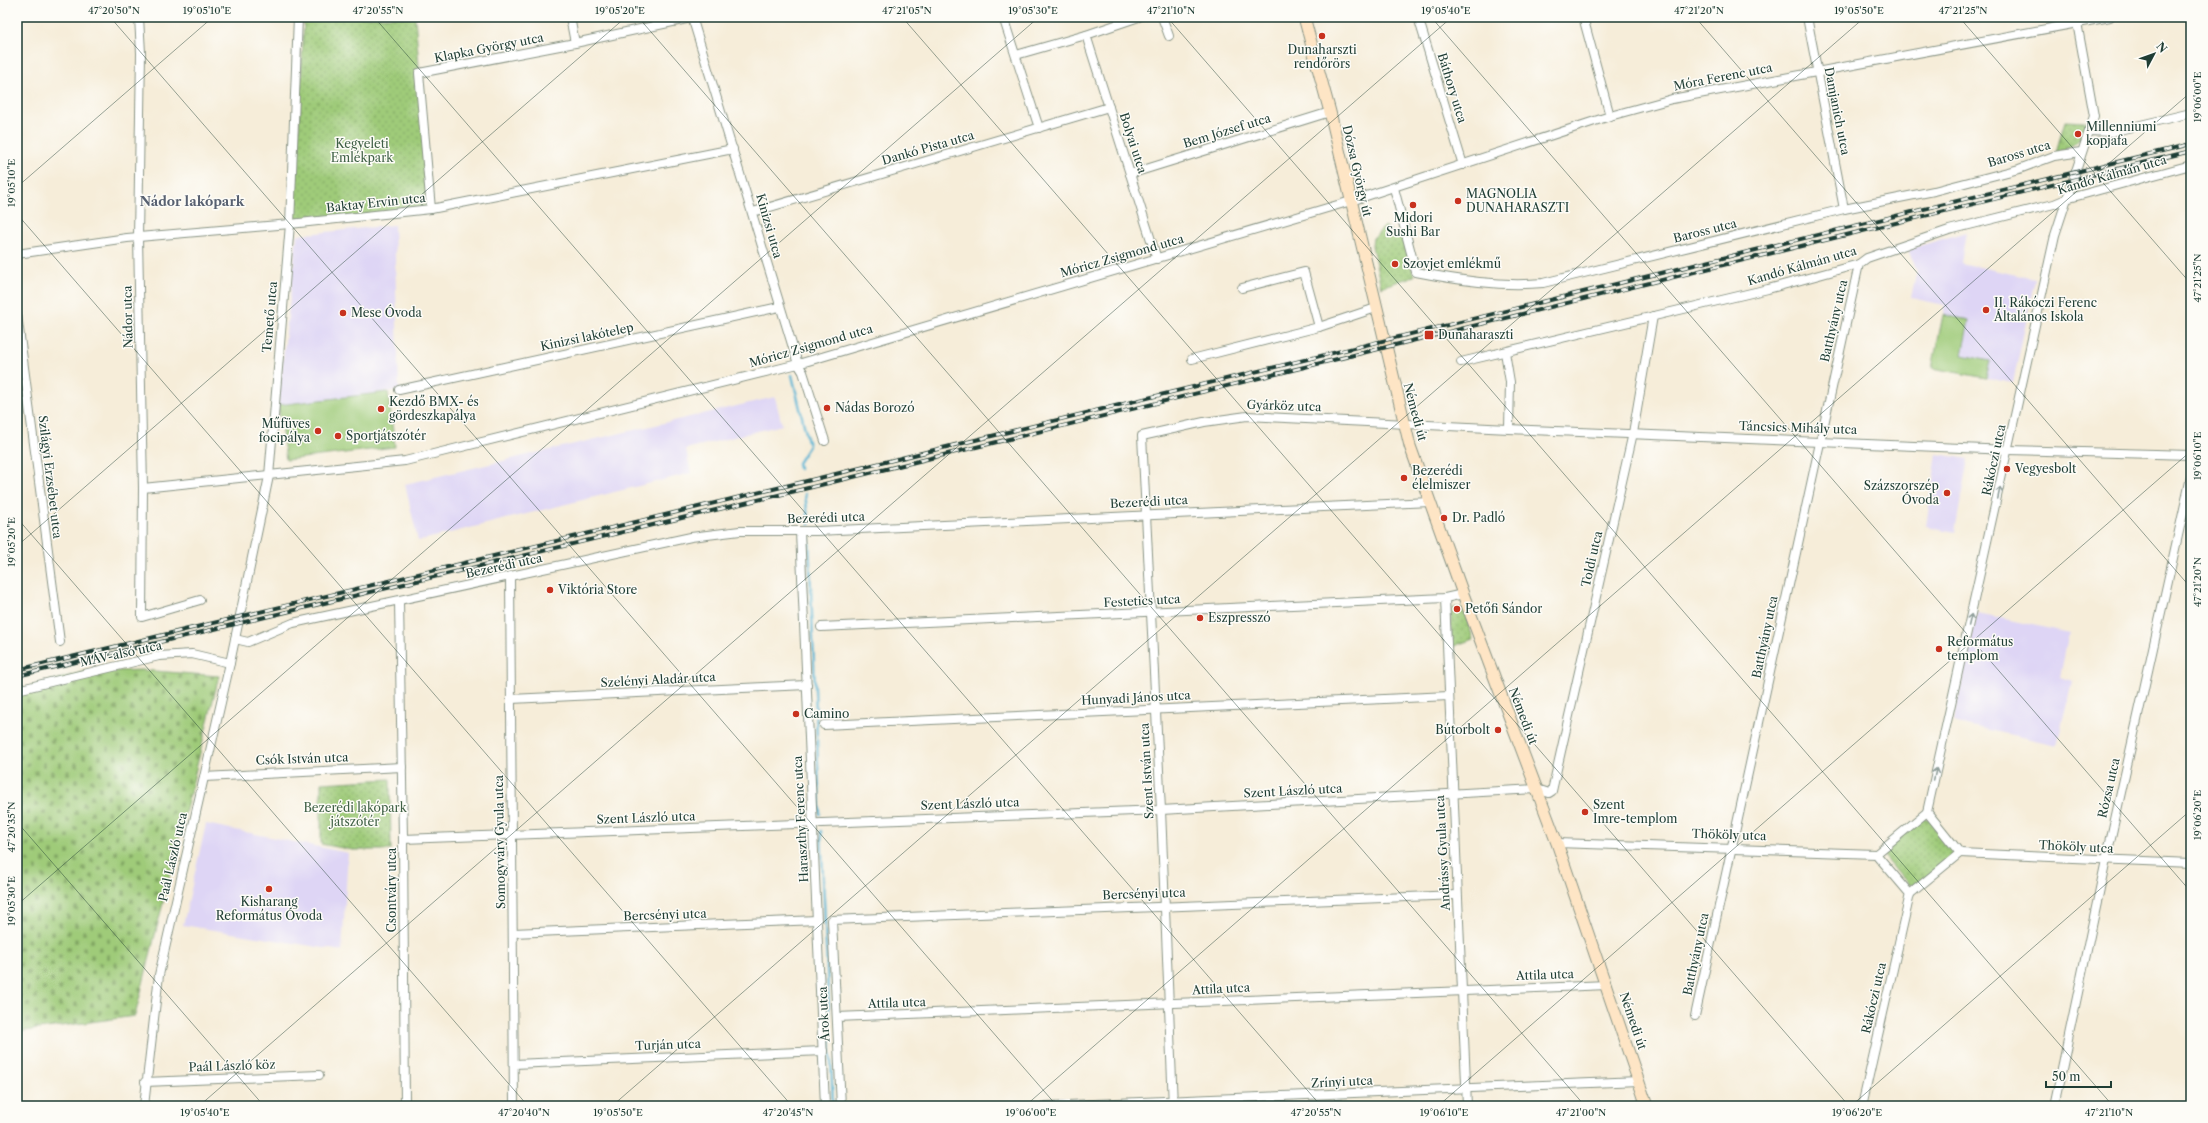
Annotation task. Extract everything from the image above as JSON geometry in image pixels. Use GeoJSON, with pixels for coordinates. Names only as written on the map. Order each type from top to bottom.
{"type":"FeatureCollection","features":[{"type":"Feature","properties":{"kind":"main road","name":"Dózsa György út"},"geometry":{"type":"LineString","coordinates":[[1304,17],[1330,112],[1383,332]]}},
{"type":"Feature","properties":{"kind":"main road","name":"Némedi út"},"geometry":{"type":"LineString","coordinates":[[1383,332],[1404,424],[1430,502],[1557,843],[1647,1106]]}},
{"type":"Feature","properties":{"kind":"street","name":"Nádor utca"},"geometry":{"type":"LineString","coordinates":[[139,17],[141,53],[138,237],[143,488],[142,617],[200,600]]}},
{"type":"Feature","properties":{"kind":"street","name":"Temető utca"},"geometry":{"type":"LineString","coordinates":[[239,616],[269,476],[290,224],[298,17]]}},
{"type":"Feature","properties":{"kind":"street"},"geometry":{"type":"LineString","coordinates":[[570,17],[575,43]]}},
{"type":"Feature","properties":{"kind":"street","name":"Klapka György utca"},"geometry":{"type":"LineString","coordinates":[[431,209],[419,73],[575,43],[693,17]]}},
{"type":"Feature","properties":{"kind":"street","name":"Kinizsi utca"},"geometry":{"type":"LineString","coordinates":[[693,17],[753,212],[779,307],[798,364],[803,372],[825,441]]}},
{"type":"Feature","properties":{"kind":"street"},"geometry":{"type":"LineString","coordinates":[[1003,17],[1039,128]]}},
{"type":"Feature","properties":{"kind":"street"},"geometry":{"type":"LineString","coordinates":[[1016,54],[1086,35],[1139,17]]}},
{"type":"Feature","properties":{"kind":"street"},"geometry":{"type":"LineString","coordinates":[[1162,17],[1169,36]]}},
{"type":"Feature","properties":{"kind":"street","name":"Báthory utca"},"geometry":{"type":"LineString","coordinates":[[1418,17],[1463,165]]}},
{"type":"Feature","properties":{"kind":"street"},"geometry":{"type":"LineString","coordinates":[[1583,17],[1610,116]]}},
{"type":"Feature","properties":{"kind":"street","name":"Damjanich utca"},"geometry":{"type":"LineString","coordinates":[[1807,17],[1844,209]]}},
{"type":"Feature","properties":{"kind":"street","name":"Móra Ferenc utca"},"geometry":{"type":"LineString","coordinates":[[1351,201],[1610,116],[1672,99],[1817,72],[2077,20],[2110,17]]}},
{"type":"Feature","properties":{"kind":"street","name":"Rákóczi utca"},"geometry":{"type":"LineString","coordinates":[[1927,812],[2055,235],[2094,116],[2077,20]]}},
{"type":"Feature","properties":{"kind":"street","name":"Bolyai utca"},"geometry":{"type":"LineString","coordinates":[[1086,35],[1157,259]]}},
{"type":"Feature","properties":{"kind":"street","name":"Dankó Pista utca"},"geometry":{"type":"LineString","coordinates":[[753,212],[1109,107]]}},
{"type":"Feature","properties":{"kind":"street","name":"Bem József utca"},"geometry":{"type":"LineString","coordinates":[[1130,174],[1330,112]]}},
{"type":"Feature","properties":{"kind":"street"},"geometry":{"type":"LineString","coordinates":[[2089,131],[2111,132],[2191,112]]}},
{"type":"Feature","properties":{"kind":"street","name":"Baktay Ervin utca"},"geometry":{"type":"LineString","coordinates":[[17,254],[138,237],[290,224],[431,209],[733,149]]}},
{"type":"Feature","properties":{"kind":"street","name":"Baross utca"},"geometry":{"type":"LineString","coordinates":[[1394,188],[1416,272],[1457,279],[1518,285],[1543,283],[1844,209],[1934,191],[2019,169],[2054,156],[2081,152]]}},
{"type":"Feature","properties":{"kind":"street","name":"Kandó Kálmán utca"},"geometry":{"type":"LineString","coordinates":[[1461,362],[1768,289],[1859,264],[1866,258],[1949,230],[2054,204],[2066,199],[2191,165]]}},
{"type":"Feature","properties":{"kind":"street","name":"Móricz Zsigmond utca"},"geometry":{"type":"LineString","coordinates":[[143,488],[405,461],[798,364],[1351,201]]}},
{"type":"Feature","properties":{"kind":"street","name":"Batthyány utca"},"geometry":{"type":"LineString","coordinates":[[1695,1016],[1819,441],[1859,264]]}},
{"type":"Feature","properties":{"kind":"street"},"geometry":{"type":"LineString","coordinates":[[1242,288],[1304,272],[1319,327]]}},
{"type":"Feature","properties":{"kind":"street","name":"Kinizsi lakótelep"},"geometry":{"type":"LineString","coordinates":[[399,390],[779,307]]}},
{"type":"Feature","properties":{"kind":"street"},"geometry":{"type":"LineString","coordinates":[[1192,359],[1319,327],[1376,308]]}},
{"type":"Feature","properties":{"kind":"street","name":"Szilágyi Erzsébet utca"},"geometry":{"type":"LineString","coordinates":[[17,314],[60,642]]}},
{"type":"Feature","properties":{"kind":"street","name":"Toldi utca"},"geometry":{"type":"LineString","coordinates":[[1537,789],[1549,793],[1552,791],[1633,433],[1653,316]]}},
{"type":"Feature","properties":{"kind":"street"},"geometry":{"type":"LineString","coordinates":[[1505,352],[1510,382],[1509,429]]}},
{"type":"Feature","properties":{"kind":"street","name":"Gyárköz utca"},"geometry":{"type":"LineString","coordinates":[[1142,436],[1204,422],[1247,416],[1404,424]]}},
{"type":"Feature","properties":{"kind":"street","name":"Táncsics Mihály utca"},"geometry":{"type":"LineString","coordinates":[[1404,424],[2008,450],[2191,455]]}},
{"type":"Feature","properties":{"kind":"street","name":"Szent István utca"},"geometry":{"type":"LineString","coordinates":[[1142,436],[1161,810],[1173,1104]]}},
{"type":"Feature","properties":{"kind":"street","name":"Rózsa utca"},"geometry":{"type":"LineString","coordinates":[[2054,1106],[2106,860],[2191,477]]}},
{"type":"Feature","properties":{"kind":"street","name":"Bezerédi utca"},"geometry":{"type":"LineString","coordinates":[[235,639],[248,642],[292,624],[510,578],[691,537],[740,532],[800,532],[1145,514],[1430,502]]}},
{"type":"Feature","properties":{"kind":"street","name":"Haraszthy Ferenc utca"},"geometry":{"type":"LineString","coordinates":[[800,532],[825,1106]]}},
{"type":"Feature","properties":{"kind":"street","name":"Somogyváry Gyula utca"},"geometry":{"type":"LineString","coordinates":[[510,578],[514,1106]]}},
{"type":"Feature","properties":{"kind":"street","name":"Festetics utca"},"geometry":{"type":"LineString","coordinates":[[821,627],[1151,613],[1445,598],[1463,594]]}},
{"type":"Feature","properties":{"kind":"street","name":"Andrássy Gyula utca"},"geometry":{"type":"LineString","coordinates":[[1445,598],[1452,795],[1467,1106]]}},
{"type":"Feature","properties":{"kind":"street","name":"Csontváry utca"},"geometry":{"type":"LineString","coordinates":[[399,601],[405,1106]]}},
{"type":"Feature","properties":{"kind":"street","name":"Paál László utca"},"geometry":{"type":"LineString","coordinates":[[144,1106],[145,1082],[158,975],[230,663],[239,616]]}},
{"type":"Feature","properties":{"kind":"street","name":"MÁV-alsó utca"},"geometry":{"type":"LineString","coordinates":[[17,690],[159,656],[192,654],[230,663]]}},
{"type":"Feature","properties":{"kind":"street","name":"Szelényi Aladár utca"},"geometry":{"type":"LineString","coordinates":[[511,699],[807,686]]}},
{"type":"Feature","properties":{"kind":"street","name":"Hunyadi János utca"},"geometry":{"type":"LineString","coordinates":[[824,725],[1448,696]]}},
{"type":"Feature","properties":{"kind":"street","name":"Csók István utca"},"geometry":{"type":"LineString","coordinates":[[204,777],[402,768]]}},
{"type":"Feature","properties":{"kind":"street","name":"Szent László utca"},"geometry":{"type":"LineString","coordinates":[[403,839],[1161,810],[1452,795],[1537,789]]}},
{"type":"Feature","properties":{"kind":"street"},"geometry":{"type":"LineString","coordinates":[[1927,812],[1960,853],[1910,894],[1876,854],[1927,812]]}},
{"type":"Feature","properties":{"kind":"street","name":"Thököly utca"},"geometry":{"type":"LineString","coordinates":[[1557,843],[1731,847],[1876,854]]}},
{"type":"Feature","properties":{"kind":"street","name":"Thököly utca"},"geometry":{"type":"LineString","coordinates":[[1960,853],[2191,863]]}},
{"type":"Feature","properties":{"kind":"street","name":"Rákóczi utca"},"geometry":{"type":"LineString","coordinates":[[1862,1106],[1910,894]]}},
{"type":"Feature","properties":{"kind":"street","name":"Bercsényi utca"},"geometry":{"type":"LineString","coordinates":[[832,920],[1165,905],[1457,895]]}},
{"type":"Feature","properties":{"kind":"street","name":"Bercsényi utca"},"geometry":{"type":"LineString","coordinates":[[513,933],[817,920]]}},
{"type":"Feature","properties":{"kind":"street","name":"Árok utca"},"geometry":{"type":"LineString","coordinates":[[832,920],[840,1106]]}},
{"type":"Feature","properties":{"kind":"street","name":"Attila utca"},"geometry":{"type":"LineString","coordinates":[[837,1017],[1606,985]]}},
{"type":"Feature","properties":{"kind":"street","name":"Turján utca"},"geometry":{"type":"LineString","coordinates":[[514,1064],[823,1051]]}},
{"type":"Feature","properties":{"kind":"street","name":"Paál László köz"},"geometry":{"type":"LineString","coordinates":[[145,1082],[319,1075]]}},
{"type":"Feature","properties":{"kind":"street","name":"Zrínyi utca"},"geometry":{"type":"LineString","coordinates":[[1045,1106],[1173,1104],[1467,1088],[1639,1081]]}},
{"type":"Feature","properties":{"kind":"shaded area","name":"Mese Óvoda"},"geometry":{"type":"Polygon","coordinates":[[[394,225],[399,390],[278,405],[297,235],[394,225]]]}},
{"type":"Feature","properties":{"kind":"shaded area","name":"II. Rákóczi Ferenc Általános Iskola"},"geometry":{"type":"Polygon","coordinates":[[[1966,232],[1961,263],[2035,279],[2013,383],[1932,368],[1945,305],[1911,298],[1917,271],[1909,249],[1966,232]]]}},
{"type":"Feature","properties":{"kind":"shaded area"},"geometry":{"type":"Polygon","coordinates":[[[775,397],[782,425],[686,449],[691,473],[418,541],[405,484],[775,397]]]}},
{"type":"Feature","properties":{"kind":"shaded area","name":"Százszorszép Óvoda"},"geometry":{"type":"Polygon","coordinates":[[[1937,454],[1968,459],[1955,532],[1926,526],[1937,454]]]}},
{"type":"Feature","properties":{"kind":"shaded area"},"geometry":{"type":"Polygon","coordinates":[[[1977,613],[2069,633],[2060,677],[2072,681],[2057,745],[1953,722],[1977,613]]]}},
{"type":"Feature","properties":{"kind":"shaded area","name":"Kisharang Református Óvoda"},"geometry":{"type":"Polygon","coordinates":[[[206,824],[348,853],[342,951],[183,925],[206,824]]]}},
{"type":"Feature","properties":{"kind":"green space","name":"Kegyeleti Emlékpark"},"geometry":{"type":"Polygon","coordinates":[[[304,17],[415,17],[431,209],[290,224],[298,151],[304,17]]]}},
{"type":"Feature","properties":{"kind":"green space"},"geometry":{"type":"Polygon","coordinates":[[[2065,121],[2088,122],[2083,134],[2076,142],[2068,148],[2056,152],[2065,121]]]}},
{"type":"Feature","properties":{"kind":"green space"},"geometry":{"type":"Polygon","coordinates":[[[1385,226],[1403,239],[1414,276],[1381,287],[1372,246],[1373,238],[1385,226]]]}},
{"type":"Feature","properties":{"kind":"green space"},"geometry":{"type":"Polygon","coordinates":[[[1943,315],[1969,320],[1962,355],[1990,361],[1986,378],[1932,368],[1943,315]]]}},
{"type":"Feature","properties":{"kind":"green space","name":"Sportjátszótér"},"geometry":{"type":"Polygon","coordinates":[[[388,392],[395,447],[286,460],[278,405],[388,392]]]}},
{"type":"Feature","properties":{"kind":"green space"},"geometry":{"type":"Polygon","coordinates":[[[1456,607],[1462,608],[1465,612],[1473,639],[1451,647],[1451,609],[1456,607]]]}},
{"type":"Feature","properties":{"kind":"green space"},"geometry":{"type":"Polygon","coordinates":[[[142,670],[219,676],[135,1016],[17,1032],[17,690],[83,672],[142,670]]]}},
{"type":"Feature","properties":{"kind":"green space","name":"Bezerédi lakópark játszótér"},"geometry":{"type":"Polygon","coordinates":[[[390,779],[391,850],[353,850],[321,844],[321,783],[390,779]]]}},
{"type":"Feature","properties":{"kind":"green space"},"geometry":{"type":"Polygon","coordinates":[[[1922,819],[1931,819],[1957,850],[1955,855],[1916,885],[1908,885],[1884,856],[1886,848],[1922,819]]]}},
{"type":"Feature","properties":{"kind":"waterway"},"geometry":{"type":"LineString","coordinates":[[792,375],[809,446],[798,463],[799,469]]}},
{"type":"Feature","properties":{"kind":"waterway"},"geometry":{"type":"LineString","coordinates":[[805,494],[809,525]]}},
{"type":"Feature","properties":{"kind":"waterway"},"geometry":{"type":"LineString","coordinates":[[809,539],[820,814]]}},
{"type":"Feature","properties":{"kind":"waterway"},"geometry":{"type":"LineString","coordinates":[[821,831],[833,1106]]}},
{"type":"Feature","properties":{"kind":"railway"},"geometry":{"type":"LineString","coordinates":[[17,670],[811,480],[2191,144]]}},
{"type":"Feature","properties":{"kind":"railway"},"geometry":{"type":"LineString","coordinates":[[17,676],[804,489],[2191,151]]}},
{"type":"Feature","properties":{"kind":"place","name":"Dunaharszti rendőrörs"},"geometry":{"type":"Point","coordinates":[1322,36]}},
{"type":"Feature","properties":{"kind":"place","name":"Millenniumi kopjafa"},"geometry":{"type":"Point","coordinates":[2078,134]}},
{"type":"Feature","properties":{"kind":"place","name":"MAGNOLIA DUNAHARASZTI"},"geometry":{"type":"Point","coordinates":[1458,201]}},
{"type":"Feature","properties":{"kind":"place","name":"Midori Sushi Bar"},"geometry":{"type":"Point","coordinates":[1413,205]}},
{"type":"Feature","properties":{"kind":"place","name":"Szovjet emlékmű"},"geometry":{"type":"Point","coordinates":[1395,264]}},
{"type":"Feature","properties":{"kind":"place","name":"II. Rákóczi Ferenc Általános Iskola"},"geometry":{"type":"Point","coordinates":[1986,310]}},
{"type":"Feature","properties":{"kind":"place","name":"Mese Óvoda"},"geometry":{"type":"Point","coordinates":[343,313]}},
{"type":"Feature","properties":{"kind":"place","name":"Dunaharaszti"},"geometry":{"type":"Point","coordinates":[1429,335]}},
{"type":"Feature","properties":{"kind":"place","name":"Nádas Borozó"},"geometry":{"type":"Point","coordinates":[827,408]}},
{"type":"Feature","properties":{"kind":"place","name":"Kezdő BMX- és gördeszkapálya"},"geometry":{"type":"Point","coordinates":[381,409]}},
{"type":"Feature","properties":{"kind":"place","name":"Műfüves focipálya"},"geometry":{"type":"Point","coordinates":[318,431]}},
{"type":"Feature","properties":{"kind":"place","name":"Sportjátszótér"},"geometry":{"type":"Point","coordinates":[338,436]}},
{"type":"Feature","properties":{"kind":"place","name":"Vegyesbolt"},"geometry":{"type":"Point","coordinates":[2007,469]}},
{"type":"Feature","properties":{"kind":"place","name":"Bezerédi élelmiszer"},"geometry":{"type":"Point","coordinates":[1404,478]}},
{"type":"Feature","properties":{"kind":"place","name":"Százszorszép Óvoda"},"geometry":{"type":"Point","coordinates":[1947,493]}},
{"type":"Feature","properties":{"kind":"place","name":"Dr. Padló"},"geometry":{"type":"Point","coordinates":[1444,518]}},
{"type":"Feature","properties":{"kind":"place","name":"Viktória Store"},"geometry":{"type":"Point","coordinates":[550,590]}},
{"type":"Feature","properties":{"kind":"place","name":"Petőfi Sándor"},"geometry":{"type":"Point","coordinates":[1457,609]}},
{"type":"Feature","properties":{"kind":"place","name":"Eszpresszó"},"geometry":{"type":"Point","coordinates":[1200,618]}},
{"type":"Feature","properties":{"kind":"place","name":"Református templom"},"geometry":{"type":"Point","coordinates":[1939,649]}},
{"type":"Feature","properties":{"kind":"place","name":"Camino"},"geometry":{"type":"Point","coordinates":[796,714]}},
{"type":"Feature","properties":{"kind":"place","name":"Bútorbolt"},"geometry":{"type":"Point","coordinates":[1498,730]}},
{"type":"Feature","properties":{"kind":"place","name":"Szent Imre-templom"},"geometry":{"type":"Point","coordinates":[1585,812]}},
{"type":"Feature","properties":{"kind":"place","name":"Kisharang Református Óvoda"},"geometry":{"type":"Point","coordinates":[269,889]}},
{"type":"Feature","properties":{"kind":"district","name":"Nádor lakópark"},"geometry":{"type":"Point","coordinates":[192,201]}}]}
